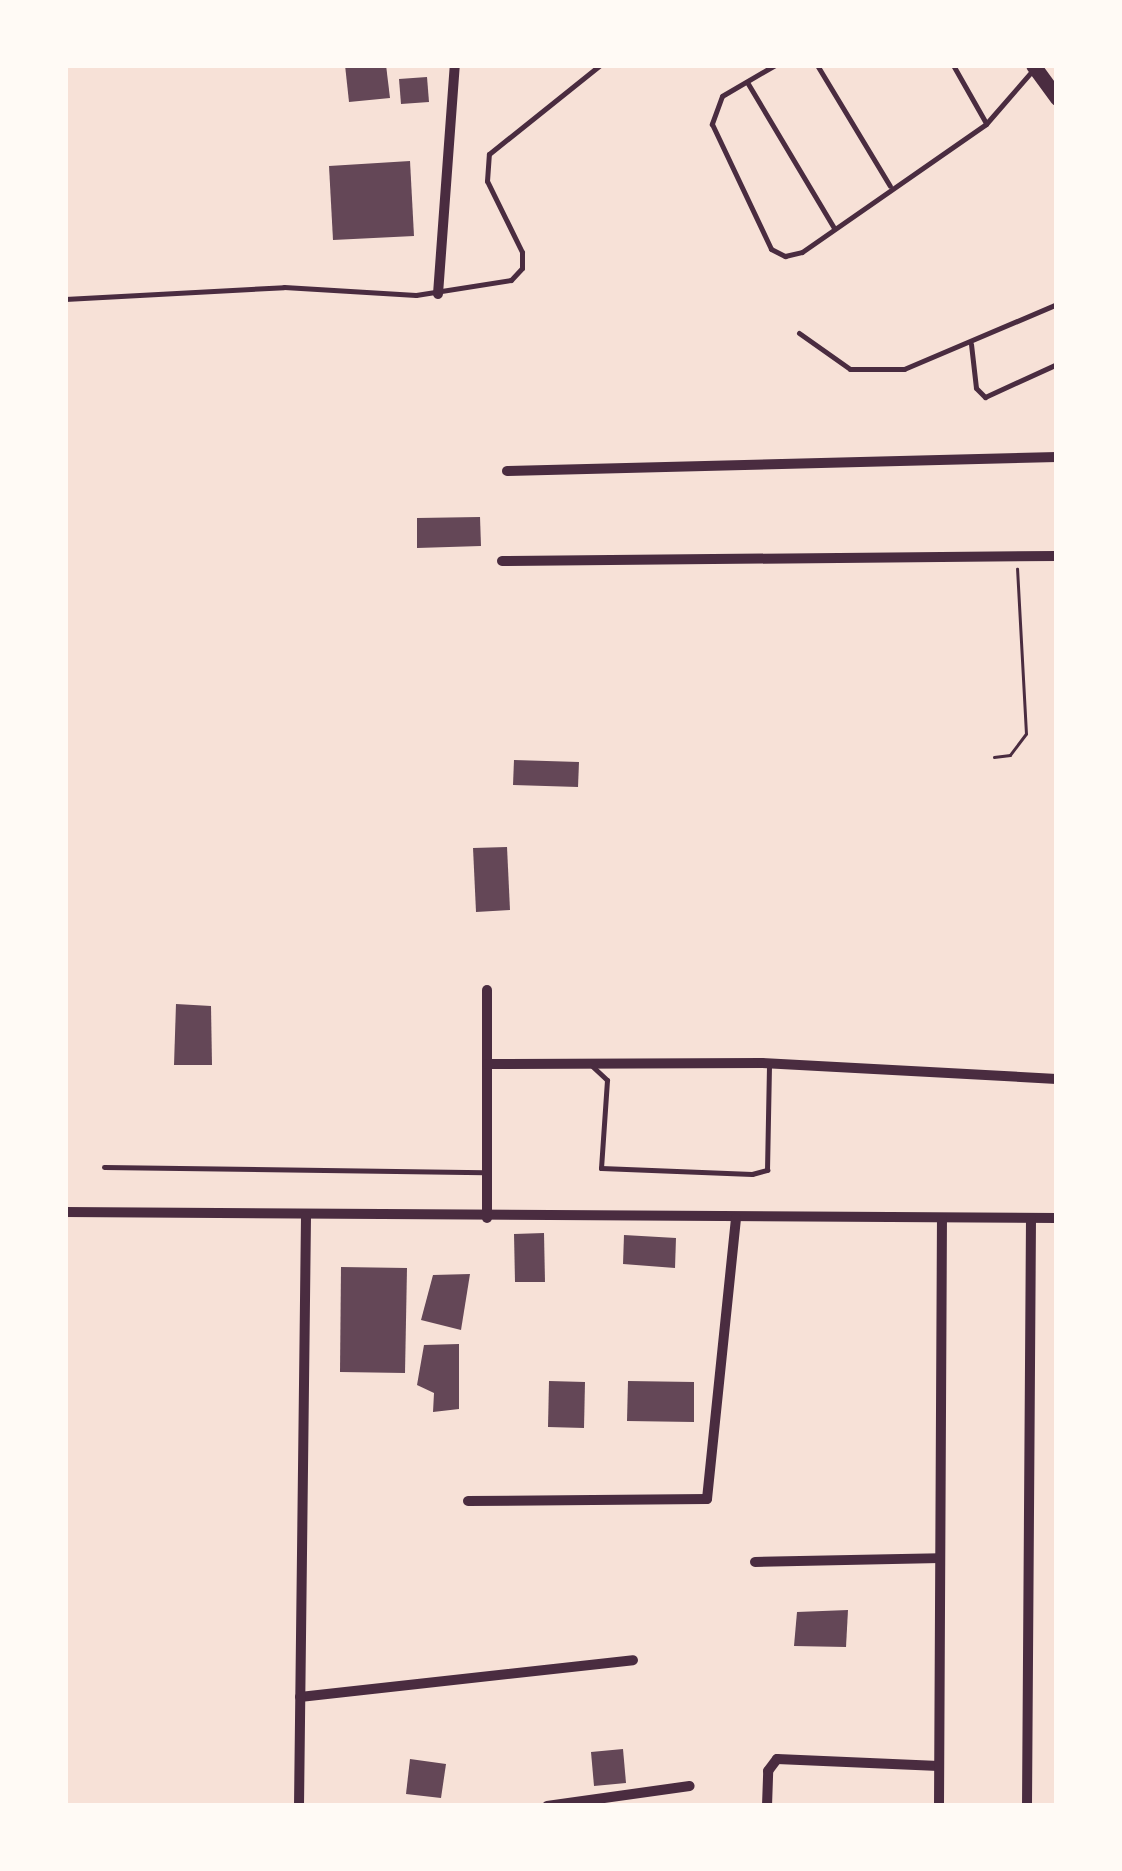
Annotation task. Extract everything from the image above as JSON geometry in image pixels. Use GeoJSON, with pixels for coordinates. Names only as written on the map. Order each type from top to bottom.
{"type":"FeatureCollection","features":[{"type":"Feature","properties":{"kind":"main road"},"geometry":{"type":"LineString","coordinates":[[1034,66],[1057,98]]}},
{"type":"Feature","properties":{"kind":"street"},"geometry":{"type":"LineString","coordinates":[[438,294],[455,65]]}},
{"type":"Feature","properties":{"kind":"street"},"geometry":{"type":"LineString","coordinates":[[507,470],[1057,457]]}},
{"type":"Feature","properties":{"kind":"street"},"geometry":{"type":"LineString","coordinates":[[502,561],[1057,556]]}},
{"type":"Feature","properties":{"kind":"street"},"geometry":{"type":"LineString","coordinates":[[487,990],[487,1218]]}},
{"type":"Feature","properties":{"kind":"street"},"geometry":{"type":"LineString","coordinates":[[487,1064],[770,1063],[1057,1079]]}},
{"type":"Feature","properties":{"kind":"street"},"geometry":{"type":"LineString","coordinates":[[65,1212],[487,1218],[1057,1218]]}},
{"type":"Feature","properties":{"kind":"street"},"geometry":{"type":"LineString","coordinates":[[299,1806],[306,1216]]}},
{"type":"Feature","properties":{"kind":"street"},"geometry":{"type":"LineString","coordinates":[[468,1501],[707,1499],[736,1218]]}},
{"type":"Feature","properties":{"kind":"street"},"geometry":{"type":"LineString","coordinates":[[939,1806],[942,1218]]}},
{"type":"Feature","properties":{"kind":"street"},"geometry":{"type":"LineString","coordinates":[[1027,1806],[1031,1218]]}},
{"type":"Feature","properties":{"kind":"street"},"geometry":{"type":"LineString","coordinates":[[755,1562],[940,1558]]}},
{"type":"Feature","properties":{"kind":"street"},"geometry":{"type":"LineString","coordinates":[[300,1697],[632,1660]]}},
{"type":"Feature","properties":{"kind":"street"},"geometry":{"type":"LineString","coordinates":[[767,1806],[768,1771],[777,1760],[939,1766]]}},
{"type":"Feature","properties":{"kind":"street"},"geometry":{"type":"LineString","coordinates":[[548,1806],[690,1786]]}},
{"type":"Feature","properties":{"kind":"lane"},"geometry":{"type":"LineString","coordinates":[[65,299],[284,287],[438,294],[486,288],[518,275],[522,252],[486,181],[489,154],[600,65]]}},
{"type":"Feature","properties":{"kind":"lane"},"geometry":{"type":"LineString","coordinates":[[775,65],[722,96],[712,124],[771,249],[785,256],[802,252],[890,186],[986,124],[1034,66]]}},
{"type":"Feature","properties":{"kind":"lane"},"geometry":{"type":"LineString","coordinates":[[817,65],[890,186]]}},
{"type":"Feature","properties":{"kind":"lane"},"geometry":{"type":"LineString","coordinates":[[952,65],[986,124]]}},
{"type":"Feature","properties":{"kind":"lane"},"geometry":{"type":"LineString","coordinates":[[747,82],[834,228]]}},
{"type":"Feature","properties":{"kind":"lane"},"geometry":{"type":"LineString","coordinates":[[799,333],[830,360],[864,370],[904,369],[971,344],[1057,304]]}},
{"type":"Feature","properties":{"kind":"lane"},"geometry":{"type":"LineString","coordinates":[[971,344],[976,388],[985,397],[995,398],[1057,364]]}},
{"type":"Feature","properties":{"kind":"lane"},"geometry":{"type":"LineString","coordinates":[[589,1064],[607,1080],[601,1168],[752,1174],[768,1170],[770,1063]]}},
{"type":"Feature","properties":{"kind":"lane"},"geometry":{"type":"LineString","coordinates":[[104,1167],[487,1172]]}},
{"type":"Feature","properties":{"kind":"path"},"geometry":{"type":"LineString","coordinates":[[994,758],[1010,756],[1026,734],[1014,556]]}},
{"type":"Feature","properties":{"kind":"building"},"geometry":{"type":"Polygon","coordinates":[[[345,65],[386,65],[390,98],[349,102],[345,65]]]}},
{"type":"Feature","properties":{"kind":"building"},"geometry":{"type":"Polygon","coordinates":[[[427,77],[429,102],[401,104],[399,79],[427,77]]]}},
{"type":"Feature","properties":{"kind":"building"},"geometry":{"type":"Polygon","coordinates":[[[410,161],[414,236],[333,240],[329,166],[410,161]]]}},
{"type":"Feature","properties":{"kind":"building"},"geometry":{"type":"Polygon","coordinates":[[[480,517],[481,546],[417,548],[417,518],[480,517]]]}},
{"type":"Feature","properties":{"kind":"building"},"geometry":{"type":"Polygon","coordinates":[[[514,760],[579,762],[578,787],[513,785],[514,760]]]}},
{"type":"Feature","properties":{"kind":"building"},"geometry":{"type":"Polygon","coordinates":[[[507,847],[510,910],[476,912],[473,848],[507,847]]]}},
{"type":"Feature","properties":{"kind":"building"},"geometry":{"type":"Polygon","coordinates":[[[176,1004],[211,1006],[212,1065],[174,1065],[176,1004]]]}},
{"type":"Feature","properties":{"kind":"building"},"geometry":{"type":"Polygon","coordinates":[[[544,1233],[545,1282],[515,1282],[514,1234],[544,1233]]]}},
{"type":"Feature","properties":{"kind":"building"},"geometry":{"type":"Polygon","coordinates":[[[624,1235],[676,1238],[675,1268],[623,1264],[624,1235]]]}},
{"type":"Feature","properties":{"kind":"building"},"geometry":{"type":"Polygon","coordinates":[[[341,1267],[407,1268],[405,1373],[340,1372],[341,1267]]]}},
{"type":"Feature","properties":{"kind":"building"},"geometry":{"type":"Polygon","coordinates":[[[470,1274],[461,1330],[421,1320],[433,1275],[470,1274]]]}},
{"type":"Feature","properties":{"kind":"building"},"geometry":{"type":"Polygon","coordinates":[[[459,1344],[459,1409],[433,1412],[434,1393],[417,1385],[424,1345],[459,1344]]]}},
{"type":"Feature","properties":{"kind":"building"},"geometry":{"type":"Polygon","coordinates":[[[549,1381],[585,1382],[584,1428],[548,1427],[549,1381]]]}},
{"type":"Feature","properties":{"kind":"building"},"geometry":{"type":"Polygon","coordinates":[[[628,1381],[694,1382],[694,1422],[627,1421],[628,1381]]]}},
{"type":"Feature","properties":{"kind":"building"},"geometry":{"type":"Polygon","coordinates":[[[848,1610],[846,1647],[794,1646],[797,1612],[848,1610]]]}},
{"type":"Feature","properties":{"kind":"building"},"geometry":{"type":"Polygon","coordinates":[[[623,1749],[626,1783],[594,1786],[591,1752],[623,1749]]]}},
{"type":"Feature","properties":{"kind":"building"},"geometry":{"type":"Polygon","coordinates":[[[410,1759],[446,1764],[441,1798],[406,1794],[410,1759]]]}}]}
